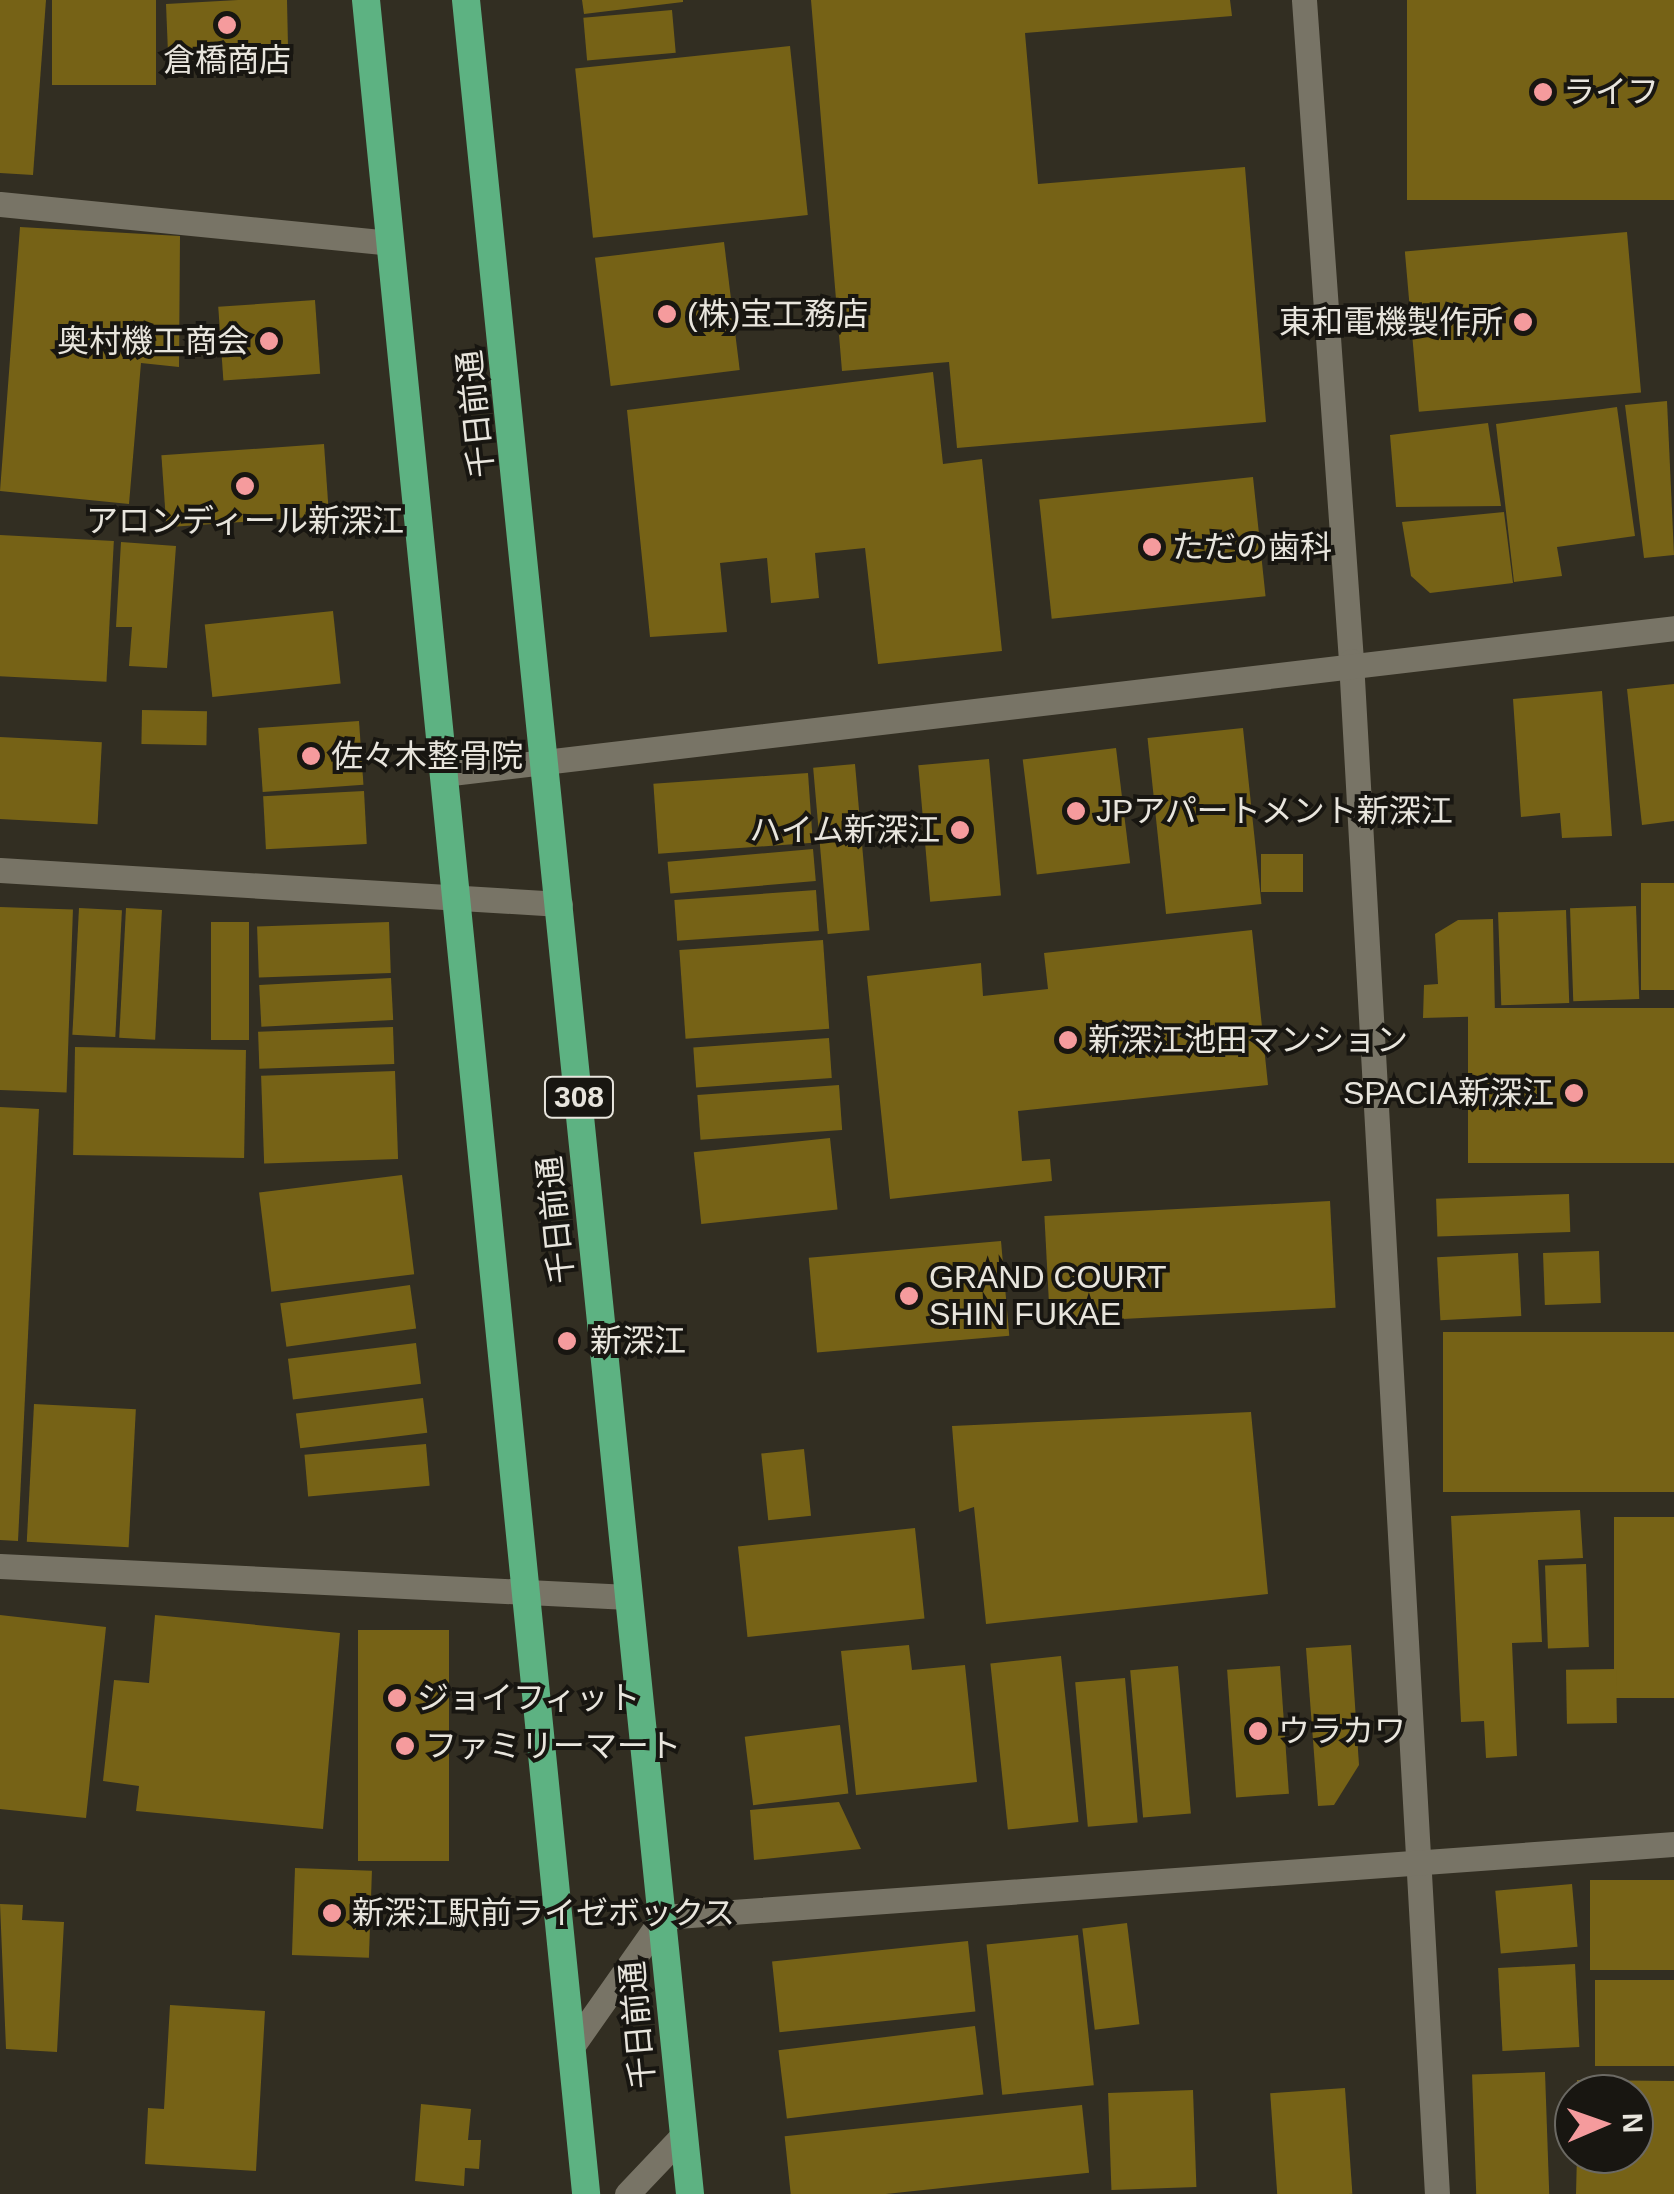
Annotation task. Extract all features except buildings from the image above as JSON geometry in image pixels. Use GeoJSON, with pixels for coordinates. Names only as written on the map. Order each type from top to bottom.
{"type":"FeatureCollection","features":[{"type":"Feature","properties":{"kind":"highway","name":"千日前通"},"geometry":{"type":"LineString","coordinates":[[366,0],[586,2194]]}},
{"type":"Feature","properties":{"kind":"highway","name":"千日前通"},"geometry":{"type":"LineString","coordinates":[[466,0],[548,762],[690,2194]]}},
{"type":"Feature","properties":{"kind":"street"},"geometry":{"type":"LineString","coordinates":[[1304,0],[1351,662],[1437,2194]]}},
{"type":"Feature","properties":{"kind":"street"},"geometry":{"type":"LineString","coordinates":[[0,204],[390,243]]}},
{"type":"Feature","properties":{"kind":"street"},"geometry":{"type":"LineString","coordinates":[[443,774],[1351,662],[1674,628]]}},
{"type":"Feature","properties":{"kind":"street"},"geometry":{"type":"LineString","coordinates":[[0,870],[455,904],[560,904]]}},
{"type":"Feature","properties":{"kind":"street"},"geometry":{"type":"LineString","coordinates":[[0,1566],[628,1598]]}},
{"type":"Feature","properties":{"kind":"street"},"geometry":{"type":"LineString","coordinates":[[574,2045],[663,1916],[1674,1844]]}},
{"type":"Feature","properties":{"kind":"street"},"geometry":{"type":"LineString","coordinates":[[628,2194],[684,2134]]}},
{"type":"Feature","properties":{"kind":"place","name":"倉橋商店"},"geometry":{"type":"Point","coordinates":[227,25]}},
{"type":"Feature","properties":{"kind":"place","name":"ライフ"},"geometry":{"type":"Point","coordinates":[1543,92]}},
{"type":"Feature","properties":{"kind":"place","name":"(株)宝工務店"},"geometry":{"type":"Point","coordinates":[667,314]}},
{"type":"Feature","properties":{"kind":"place","name":"東和電機製作所"},"geometry":{"type":"Point","coordinates":[1523,322]}},
{"type":"Feature","properties":{"kind":"place","name":"奥村機工商会"},"geometry":{"type":"Point","coordinates":[269,341]}},
{"type":"Feature","properties":{"kind":"place","name":"アロンディール新深江"},"geometry":{"type":"Point","coordinates":[245,486]}},
{"type":"Feature","properties":{"kind":"place","name":"ただの歯科"},"geometry":{"type":"Point","coordinates":[1152,547]}},
{"type":"Feature","properties":{"kind":"place","name":"佐々木整骨院"},"geometry":{"type":"Point","coordinates":[311,756]}},
{"type":"Feature","properties":{"kind":"place","name":"JPアパートメント新深江"},"geometry":{"type":"Point","coordinates":[1076,811]}},
{"type":"Feature","properties":{"kind":"place","name":"ハイム新深江"},"geometry":{"type":"Point","coordinates":[960,830]}},
{"type":"Feature","properties":{"kind":"place","name":"新深江池田マンション"},"geometry":{"type":"Point","coordinates":[1068,1040]}},
{"type":"Feature","properties":{"kind":"place","name":"SPACIA新深江"},"geometry":{"type":"Point","coordinates":[1574,1093]}},
{"type":"Feature","properties":{"kind":"place","name":"GRAND COURT SHIN FUKAE"},"geometry":{"type":"Point","coordinates":[909,1296]}},
{"type":"Feature","properties":{"kind":"place","name":"新深江"},"geometry":{"type":"Point","coordinates":[567,1341]}},
{"type":"Feature","properties":{"kind":"place","name":"ジョイフィット"},"geometry":{"type":"Point","coordinates":[397,1698]}},
{"type":"Feature","properties":{"kind":"place","name":"ウラカワ"},"geometry":{"type":"Point","coordinates":[1258,1731]}},
{"type":"Feature","properties":{"kind":"place","name":"ファミリーマート"},"geometry":{"type":"Point","coordinates":[405,1746]}},
{"type":"Feature","properties":{"kind":"place","name":"新深江駅前ライゼボックス"},"geometry":{"type":"Point","coordinates":[332,1913]}}]}
